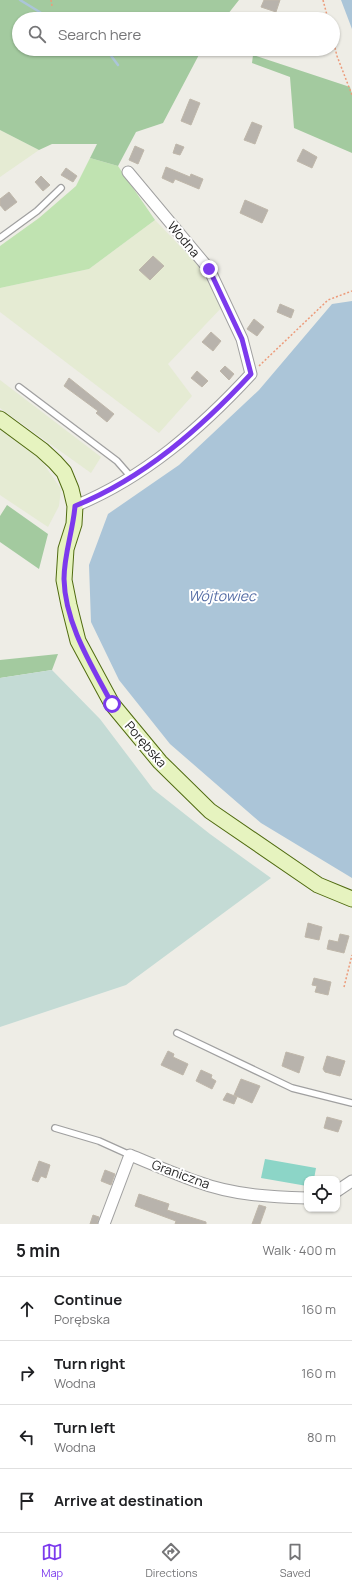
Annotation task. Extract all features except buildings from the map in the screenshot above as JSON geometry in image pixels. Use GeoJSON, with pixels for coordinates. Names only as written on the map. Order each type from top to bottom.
{"type":"FeatureCollection","features":[{"type":"Feature","properties":{"kind":"street","name":"Wodna"},"geometry":{"type":"LineString","coordinates":[[128,172],[209,269],[242,339],[251,374]]}},
{"type":"Feature","properties":{"kind":"street"},"geometry":{"type":"LineString","coordinates":[[75,506],[98,497],[131,477],[190,436],[218,410],[251,374]]}},
{"type":"Feature","properties":{"kind":"street","name":"Porębska"},"geometry":{"type":"LineString","coordinates":[[0,419],[42,450],[64,472],[75,506],[74,524],[66,549],[64,580],[69,605],[78,641],[112,704],[160,762],[210,811],[318,885],[352,899]]}},
{"type":"Feature","properties":{"kind":"street"},"geometry":{"type":"LineString","coordinates":[[104,1224],[130,1155]]}},
{"type":"Feature","properties":{"kind":"street","name":"Graniczna"},"geometry":{"type":"LineString","coordinates":[[130,1155],[199,1183],[228,1190],[271,1197],[304,1198]]}},
{"type":"Feature","properties":{"kind":"street"},"geometry":{"type":"LineString","coordinates":[[340,1189],[352,1181]]}},
{"type":"Feature","properties":{"kind":"lane"},"geometry":{"type":"LineString","coordinates":[[0,238],[37,211],[61,188]]}},
{"type":"Feature","properties":{"kind":"lane"},"geometry":{"type":"LineString","coordinates":[[19,387],[117,461],[131,477]]}},
{"type":"Feature","properties":{"kind":"lane"},"geometry":{"type":"LineString","coordinates":[[177,1034],[292,1088],[352,1104]]}},
{"type":"Feature","properties":{"kind":"lane"},"geometry":{"type":"LineString","coordinates":[[55,1128],[99,1141],[130,1155]]}},
{"type":"Feature","properties":{"kind":"path"},"geometry":{"type":"LineString","coordinates":[[51,0],[52,6]]}},
{"type":"Feature","properties":{"kind":"path"},"geometry":{"type":"LineString","coordinates":[[323,0],[326,12]]}},
{"type":"Feature","properties":{"kind":"path"},"geometry":{"type":"LineString","coordinates":[[337,56],[352,95]]}},
{"type":"Feature","properties":{"kind":"path"},"geometry":{"type":"LineString","coordinates":[[251,374],[328,300],[352,291]]}},
{"type":"Feature","properties":{"kind":"path"},"geometry":{"type":"LineString","coordinates":[[344,988],[352,955]]}},
{"type":"Feature","properties":{"kind":"green space"},"geometry":{"type":"Polygon","coordinates":[[[0,0],[239,0],[230,12],[12,12],[12,56],[198,56],[163,123],[136,132],[118,166],[90,158],[97,144],[52,144],[39,150],[0,130],[0,0]]]}},
{"type":"Feature","properties":{"kind":"green space"},"geometry":{"type":"Polygon","coordinates":[[[253,56],[256,56],[350,87],[352,94],[352,153],[294,128],[290,77],[252,63],[253,56]]]}},
{"type":"Feature","properties":{"kind":"green space"},"geometry":{"type":"Polygon","coordinates":[[[0,130],[39,150],[0,177],[0,130]]]}},
{"type":"Feature","properties":{"kind":"green space"},"geometry":{"type":"Polygon","coordinates":[[[90,158],[118,166],[155,220],[89,269],[0,288],[0,246],[39,218],[76,186],[90,158]]]}},
{"type":"Feature","properties":{"kind":"green space"},"geometry":{"type":"Polygon","coordinates":[[[155,220],[196,263],[223,306],[168,364],[192,396],[159,433],[0,312],[0,288],[89,269],[155,220]]]}},
{"type":"Feature","properties":{"kind":"green space"},"geometry":{"type":"Polygon","coordinates":[[[0,380],[101,457],[91,473],[0,408],[0,380]]]}},
{"type":"Feature","properties":{"kind":"green space"},"geometry":{"type":"Polygon","coordinates":[[[0,429],[39,457],[61,489],[59,506],[48,527],[0,495],[0,429]]]}},
{"type":"Feature","properties":{"kind":"green space"},"geometry":{"type":"Polygon","coordinates":[[[7,505],[48,534],[39,569],[0,542],[0,516],[7,505]]]}},
{"type":"Feature","properties":{"kind":"green space"},"geometry":{"type":"Polygon","coordinates":[[[58,654],[52,670],[0,678],[0,660],[58,654]]]}},
{"type":"Feature","properties":{"kind":"shaded area"},"geometry":{"type":"Polygon","coordinates":[[[52,670],[100,719],[153,789],[210,834],[271,878],[126,985],[0,1027],[0,678],[52,670]]]}},
{"type":"Feature","properties":{"kind":"shaded area"},"geometry":{"type":"Polygon","coordinates":[[[265,1159],[316,1168],[315,1176],[304,1176],[304,1185],[261,1178],[265,1159]]]}},
{"type":"Feature","properties":{"kind":"water"},"geometry":{"type":"Polygon","coordinates":[[[341,0],[352,0],[352,29],[341,0]]]}},
{"type":"Feature","properties":{"kind":"water","name":"Wójtowiec"},"geometry":{"type":"Polygon","coordinates":[[[352,301],[352,878],[261,823],[170,744],[119,680],[91,622],[89,565],[108,514],[179,465],[259,390],[332,304],[352,301]]]}},
{"type":"Feature","properties":{"kind":"waterway"},"geometry":{"type":"LineString","coordinates":[[20,0],[40,12]]}},
{"type":"Feature","properties":{"kind":"waterway"},"geometry":{"type":"LineString","coordinates":[[111,56],[118,65]]}},
{"type":"Feature","properties":{"kind":"route"},"geometry":{"type":"LineString","coordinates":[[112,704],[78,641],[64,580],[66,549],[74,524],[75,506],[98,497],[131,477],[190,436],[218,410],[251,374],[242,339],[230,309],[209,269]]}}]}
